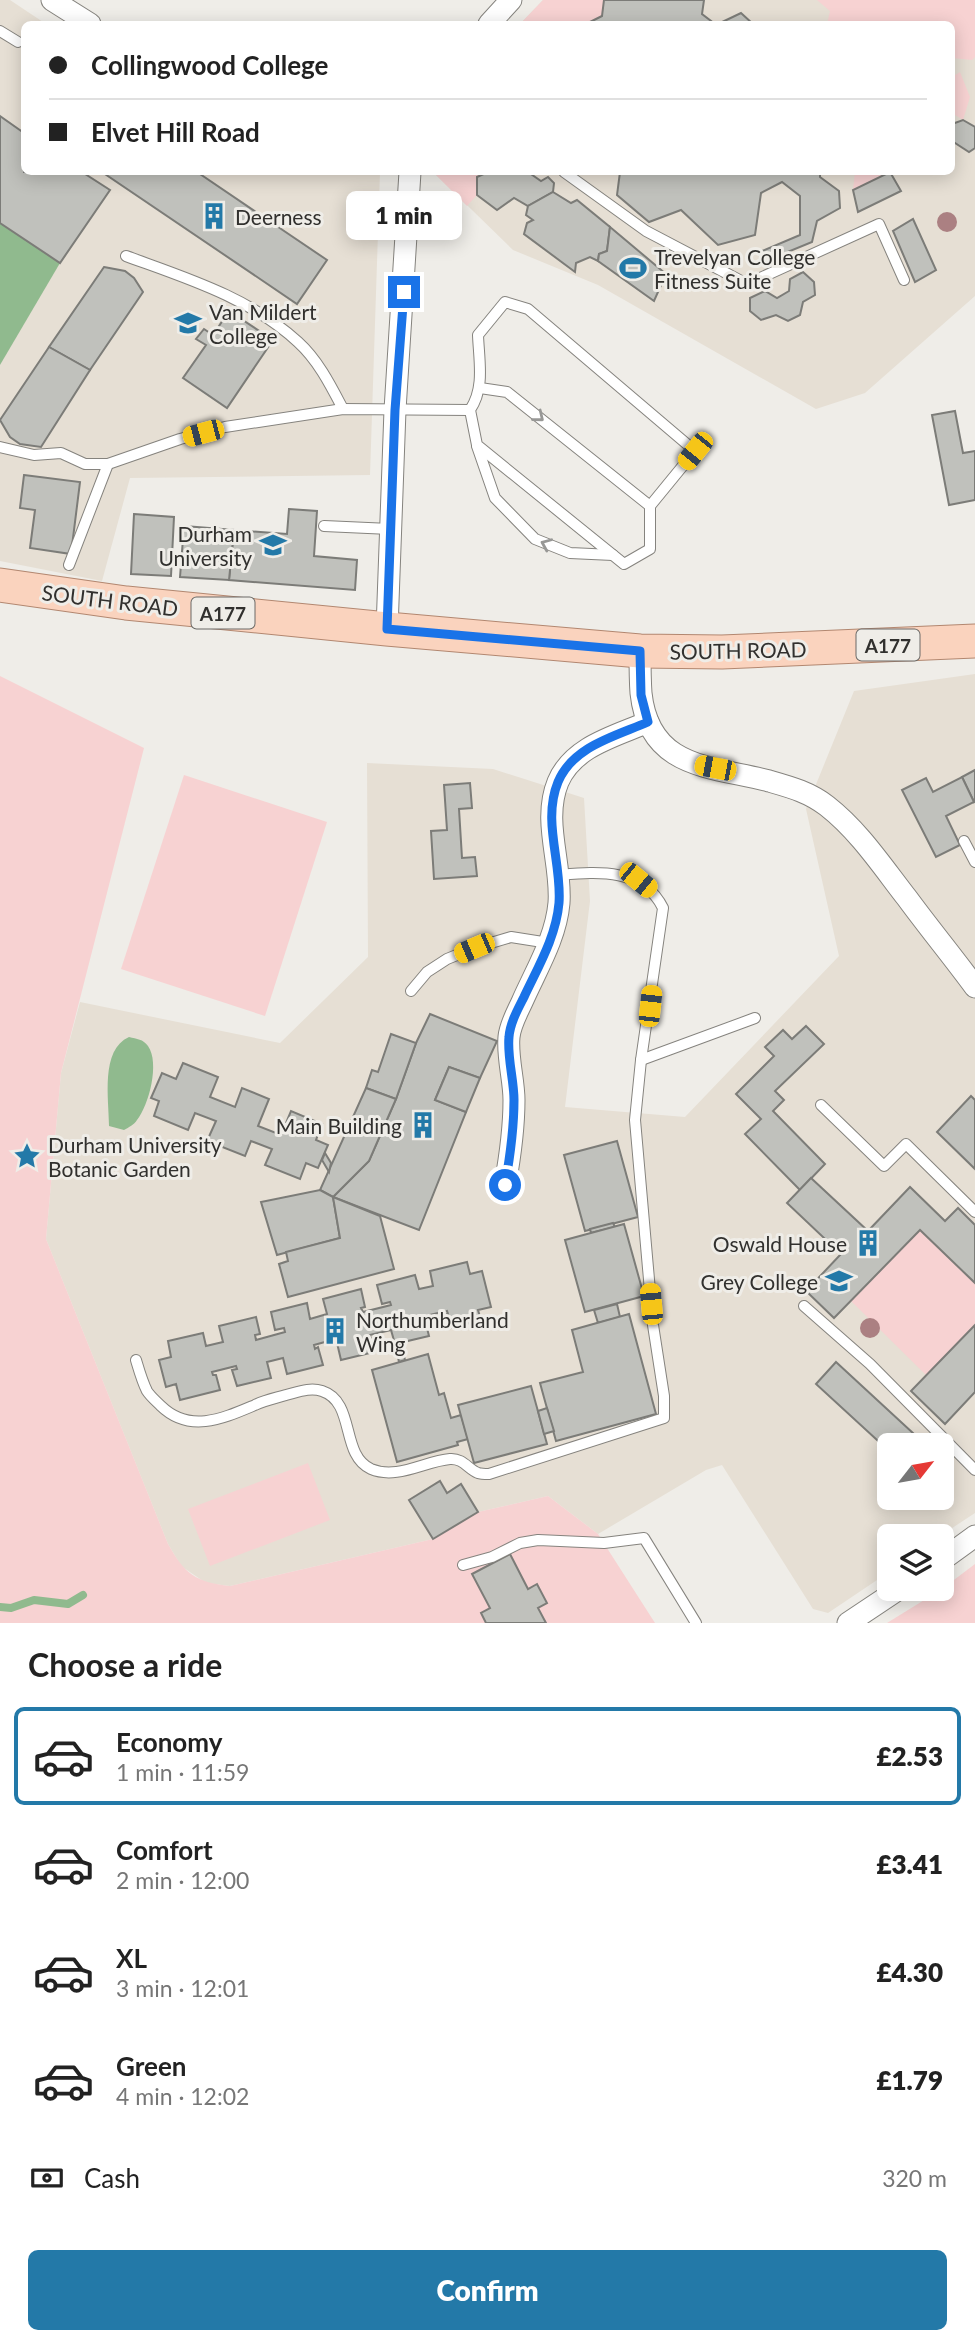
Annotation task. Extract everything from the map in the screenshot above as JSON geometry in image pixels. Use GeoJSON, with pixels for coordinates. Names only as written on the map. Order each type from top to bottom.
{"type":"FeatureCollection","features":[{"type":"Feature","properties":{"kind":"main road","name":"SOUTH ROAD"},"geometry":{"type":"LineString","coordinates":[[0,585],[126,603],[640,651],[722,652],[975,641]]}},
{"type":"Feature","properties":{"kind":"street"},"geometry":{"type":"LineString","coordinates":[[52,0],[85,21]]}},
{"type":"Feature","properties":{"kind":"street"},"geometry":{"type":"LineString","coordinates":[[492,21],[511,0]]}},
{"type":"Feature","properties":{"kind":"street"},"geometry":{"type":"LineString","coordinates":[[387,629],[395,410],[410,175]]}},
{"type":"Feature","properties":{"kind":"street"},"geometry":{"type":"LineString","coordinates":[[640,651],[641,695],[648,722],[660,741],[675,756],[694,764],[799,789],[825,805],[845,821],[867,847],[975,987]]}},
{"type":"Feature","properties":{"kind":"street"},"geometry":{"type":"LineString","coordinates":[[505,1185],[512,1143],[514,1098],[509,1037],[514,1019],[549,943],[559,902],[551,826],[552,806],[558,782],[576,756],[648,722]]}},
{"type":"Feature","properties":{"kind":"street"},"geometry":{"type":"LineString","coordinates":[[954,1551],[975,1536]]}},
{"type":"Feature","properties":{"kind":"street"},"geometry":{"type":"LineString","coordinates":[[848,1623],[881,1601]]}},
{"type":"Feature","properties":{"kind":"lane"},"geometry":{"type":"LineString","coordinates":[[0,31],[18,42]]}},
{"type":"Feature","properties":{"kind":"lane"},"geometry":{"type":"LineString","coordinates":[[568,175],[646,231],[747,284],[879,224],[904,280]]}},
{"type":"Feature","properties":{"kind":"lane"},"geometry":{"type":"LineString","coordinates":[[125,256],[233,297],[259,312],[300,343],[327,379],[343,409]]}},
{"type":"Feature","properties":{"kind":"lane"},"geometry":{"type":"LineString","coordinates":[[477,445],[613,555],[624,564],[650,549],[650,506],[695,451],[528,309],[505,302],[478,335],[480,388],[477,400],[470,410],[477,445],[495,498],[536,539],[569,553],[613,555]]}},
{"type":"Feature","properties":{"kind":"lane"},"geometry":{"type":"LineString","coordinates":[[480,388],[507,392],[650,506]]}},
{"type":"Feature","properties":{"kind":"lane"},"geometry":{"type":"LineString","coordinates":[[0,447],[34,455],[61,453],[85,464],[108,464],[180,439],[225,427],[343,409],[470,410]]}},
{"type":"Feature","properties":{"kind":"lane"},"geometry":{"type":"LineString","coordinates":[[69,565],[108,464]]}},
{"type":"Feature","properties":{"kind":"lane"},"geometry":{"type":"LineString","coordinates":[[324,526],[390,529]]}},
{"type":"Feature","properties":{"kind":"lane"},"geometry":{"type":"LineString","coordinates":[[964,841],[975,862]]}},
{"type":"Feature","properties":{"kind":"lane"},"geometry":{"type":"LineString","coordinates":[[136,1360],[148,1392],[165,1410],[186,1422],[208,1422],[306,1389],[321,1390],[333,1396],[341,1410],[354,1450],[362,1463],[373,1470],[385,1472],[405,1471],[452,1459],[466,1463],[477,1473],[489,1474],[664,1418],[664,1396],[653,1325],[635,1120],[640,1060],[663,908],[657,895],[638,880],[600,872],[558,875]]}},
{"type":"Feature","properties":{"kind":"lane"},"geometry":{"type":"LineString","coordinates":[[411,990],[427,972],[474,948],[511,937],[549,943]]}},
{"type":"Feature","properties":{"kind":"lane"},"geometry":{"type":"LineString","coordinates":[[640,1060],[755,1018]]}},
{"type":"Feature","properties":{"kind":"lane"},"geometry":{"type":"LineString","coordinates":[[821,1105],[884,1166],[906,1144],[975,1212]]}},
{"type":"Feature","properties":{"kind":"lane"},"geometry":{"type":"LineString","coordinates":[[804,1306],[870,1364],[975,1470]]}},
{"type":"Feature","properties":{"kind":"lane"},"geometry":{"type":"LineString","coordinates":[[463,1565],[492,1557],[520,1543],[538,1540],[604,1544],[644,1538],[696,1623]]}},
{"type":"Feature","properties":{"kind":"shaded area","name":"Van Mildert College"},"geometry":{"type":"Polygon","coordinates":[[[0,0],[10,0],[42,21],[21,21],[21,175],[380,175],[370,475],[130,478],[102,581],[0,561],[0,0]]]}},
{"type":"Feature","properties":{"kind":"shaded area"},"geometry":{"type":"Polygon","coordinates":[[[543,0],[975,0],[975,296],[865,393],[816,409],[598,285],[513,250],[436,175],[955,175],[955,21],[523,21],[543,0]]]}},
{"type":"Feature","properties":{"kind":"shaded area"},"geometry":{"type":"Polygon","coordinates":[[[543,0],[604,0],[602,16],[592,21],[523,21],[543,0]]]}},
{"type":"Feature","properties":{"kind":"shaded area"},"geometry":{"type":"Polygon","coordinates":[[[817,0],[975,0],[975,57],[972,60],[955,58],[955,21],[828,21],[830,11],[817,0]]]}},
{"type":"Feature","properties":{"kind":"shaded area"},"geometry":{"type":"Polygon","coordinates":[[[960,72],[970,97],[963,120],[955,115],[955,75],[960,72]]]}},
{"type":"Feature","properties":{"kind":"shaded area"},"geometry":{"type":"Polygon","coordinates":[[[436,175],[481,175],[477,177],[477,195],[467,206],[436,175]]]}},
{"type":"Feature","properties":{"kind":"shaded area"},"geometry":{"type":"Polygon","coordinates":[[[855,175],[884,175],[853,190],[855,175]]]}},
{"type":"Feature","properties":{"kind":"shaded area"},"geometry":{"type":"Polygon","coordinates":[[[0,223],[60,263],[0,365],[0,223]]]}},
{"type":"Feature","properties":{"kind":"shaded area"},"geometry":{"type":"Polygon","coordinates":[[[975,674],[975,1513],[954,1527],[954,1524],[877,1524],[877,1580],[828,1613],[813,1609],[722,1465],[706,1470],[598,1534],[548,1496],[478,1512],[433,1539],[230,1586],[206,1583],[181,1566],[168,1544],[46,1239],[61,1073],[80,1002],[280,1043],[368,957],[367,763],[493,769],[584,798],[590,901],[565,1107],[685,1117],[839,956],[806,809],[854,691],[975,674]]]}},
{"type":"Feature","properties":{"kind":"shaded area","name":"Durham University Botanic Garden"},"geometry":{"type":"Polygon","coordinates":[[[0,676],[144,748],[61,1073],[46,1239],[168,1544],[180,1563],[199,1579],[230,1586],[433,1539],[478,1512],[548,1496],[598,1534],[655,1623],[0,1623],[0,676]]]}},
{"type":"Feature","properties":{"kind":"shaded area"},"geometry":{"type":"Polygon","coordinates":[[[184,775],[327,822],[265,1016],[121,969],[184,775]]]}},
{"type":"Feature","properties":{"kind":"shaded area"},"geometry":{"type":"Polygon","coordinates":[[[129,1037],[148,1046],[153,1073],[149,1094],[141,1113],[134,1123],[124,1130],[109,1126],[108,1076],[114,1053],[120,1043],[129,1037]]]}},
{"type":"Feature","properties":{"kind":"shaded area"},"geometry":{"type":"Polygon","coordinates":[[[920,1230],[975,1283],[975,1325],[926,1375],[851,1301],[920,1230]]]}},
{"type":"Feature","properties":{"kind":"shaded area"},"geometry":{"type":"Polygon","coordinates":[[[308,1463],[330,1520],[210,1566],[188,1509],[308,1463]]]}},
{"type":"Feature","properties":{"kind":"shaded area"},"geometry":{"type":"Polygon","coordinates":[[[975,1564],[975,1623],[887,1623],[923,1601],[954,1601],[954,1580],[975,1564]]]}},
{"type":"Feature","properties":{"kind":"building"},"geometry":{"type":"Polygon","coordinates":[[[604,0],[704,0],[702,14],[711,21],[592,21],[602,16],[604,0]]]}},
{"type":"Feature","properties":{"kind":"building"},"geometry":{"type":"Polygon","coordinates":[[[741,13],[750,21],[724,21],[741,13]]]}},
{"type":"Feature","properties":{"kind":"building"},"geometry":{"type":"Polygon","coordinates":[[[0,116],[21,131],[21,175],[87,175],[110,190],[60,263],[0,223],[0,116]]]}},
{"type":"Feature","properties":{"kind":"building"},"geometry":{"type":"Polygon","coordinates":[[[963,120],[975,127],[975,148],[969,152],[955,143],[955,123],[963,120]]]}},
{"type":"Feature","properties":{"kind":"building","name":"Deerness"},"geometry":{"type":"Polygon","coordinates":[[[106,175],[201,175],[327,260],[297,304],[106,175]]]}},
{"type":"Feature","properties":{"kind":"building"},"geometry":{"type":"Polygon","coordinates":[[[532,175],[541,181],[548,177],[554,183],[553,192],[528,206],[514,198],[497,210],[477,195],[477,177],[532,175]]]}},
{"type":"Feature","properties":{"kind":"building"},"geometry":{"type":"Polygon","coordinates":[[[620,175],[820,175],[839,191],[840,208],[817,221],[812,242],[773,258],[762,251],[800,235],[800,196],[782,182],[761,193],[755,235],[718,245],[681,210],[649,222],[617,195],[620,175]]]}},
{"type":"Feature","properties":{"kind":"building"},"geometry":{"type":"Polygon","coordinates":[[[884,175],[892,175],[901,191],[858,212],[853,190],[884,175]]]}},
{"type":"Feature","properties":{"kind":"building"},"geometry":{"type":"Polygon","coordinates":[[[553,192],[571,203],[577,200],[610,227],[607,251],[599,254],[598,261],[590,257],[576,263],[575,272],[524,234],[527,223],[533,220],[526,215],[528,206],[553,192]]]}},
{"type":"Feature","properties":{"kind":"building"},"geometry":{"type":"Polygon","coordinates":[[[913,219],[936,270],[915,282],[893,231],[913,219]]]}},
{"type":"Feature","properties":{"kind":"building","name":"Trevelyan College Fitness Suite"},"geometry":{"type":"Polygon","coordinates":[[[610,227],[666,274],[654,301],[598,261],[599,254],[607,251],[610,227]]]}},
{"type":"Feature","properties":{"kind":"building"},"geometry":{"type":"Polygon","coordinates":[[[104,267],[125,271],[134,278],[143,292],[90,370],[49,347],[104,267]]]}},
{"type":"Feature","properties":{"kind":"building"},"geometry":{"type":"Polygon","coordinates":[[[803,272],[814,282],[815,295],[803,302],[800,315],[788,321],[776,315],[761,320],[750,311],[750,298],[765,291],[777,298],[789,291],[790,279],[803,272]]]}},
{"type":"Feature","properties":{"kind":"building"},"geometry":{"type":"Polygon","coordinates":[[[229,311],[273,340],[227,408],[183,378],[206,345],[196,339],[204,329],[213,335],[229,311]]]}},
{"type":"Feature","properties":{"kind":"building"},"geometry":{"type":"Polygon","coordinates":[[[49,347],[90,370],[41,447],[20,444],[10,437],[0,420],[49,347]]]}},
{"type":"Feature","properties":{"kind":"building"},"geometry":{"type":"Polygon","coordinates":[[[955,411],[963,453],[975,451],[975,500],[949,505],[932,415],[955,411]]]}},
{"type":"Feature","properties":{"kind":"building"},"geometry":{"type":"Polygon","coordinates":[[[24,475],[80,482],[71,554],[30,548],[35,510],[20,508],[24,475]]]}},
{"type":"Feature","properties":{"kind":"building","name":"Durham University"},"geometry":{"type":"Polygon","coordinates":[[[289,509],[317,511],[314,556],[357,560],[355,590],[229,580],[234,530],[287,534],[289,509]]]}},
{"type":"Feature","properties":{"kind":"building"},"geometry":{"type":"Polygon","coordinates":[[[134,514],[174,517],[171,576],[131,574],[134,514]]]}},
{"type":"Feature","properties":{"kind":"building"},"geometry":{"type":"Polygon","coordinates":[[[184,526],[234,530],[229,580],[180,577],[184,526]]]}},
{"type":"Feature","properties":{"kind":"building"},"geometry":{"type":"Polygon","coordinates":[[[975,770],[975,801],[974,802],[962,777],[975,770]]]}},
{"type":"Feature","properties":{"kind":"building"},"geometry":{"type":"Polygon","coordinates":[[[962,777],[974,802],[946,816],[960,845],[936,857],[902,790],[926,778],[933,792],[962,777]]]}},
{"type":"Feature","properties":{"kind":"building"},"geometry":{"type":"Polygon","coordinates":[[[470,783],[472,808],[459,809],[462,858],[475,857],[477,876],[434,879],[431,831],[447,830],[444,785],[470,783]]]}},
{"type":"Feature","properties":{"kind":"building","name":"Main Building"},"geometry":{"type":"Polygon","coordinates":[[[430,1014],[497,1041],[480,1078],[449,1067],[435,1100],[466,1112],[419,1230],[333,1197],[369,1161],[430,1014]]]}},
{"type":"Feature","properties":{"kind":"building"},"geometry":{"type":"Polygon","coordinates":[[[806,1026],[824,1044],[775,1091],[784,1100],[773,1111],[825,1164],[800,1190],[745,1134],[761,1119],[736,1094],[774,1056],[765,1047],[783,1030],[792,1039],[806,1026]]]}},
{"type":"Feature","properties":{"kind":"building"},"geometry":{"type":"Polygon","coordinates":[[[391,1034],[416,1043],[396,1099],[366,1088],[372,1070],[378,1072],[391,1034]]]}},
{"type":"Feature","properties":{"kind":"building"},"geometry":{"type":"Polygon","coordinates":[[[183,1063],[218,1077],[210,1097],[235,1107],[242,1088],[269,1099],[258,1126],[281,1135],[291,1111],[322,1124],[316,1140],[328,1145],[318,1168],[306,1163],[300,1179],[265,1165],[272,1149],[251,1141],[245,1156],[207,1141],[216,1121],[195,1113],[188,1130],[154,1116],[159,1101],[151,1098],[162,1073],[176,1079],[183,1063]]]}},
{"type":"Feature","properties":{"kind":"building"},"geometry":{"type":"Polygon","coordinates":[[[449,1067],[480,1078],[466,1112],[435,1100],[449,1067]]]}},
{"type":"Feature","properties":{"kind":"building"},"geometry":{"type":"Polygon","coordinates":[[[366,1088],[396,1099],[369,1161],[333,1197],[320,1190],[366,1088]]]}},
{"type":"Feature","properties":{"kind":"building"},"geometry":{"type":"Polygon","coordinates":[[[971,1096],[975,1100],[975,1169],[937,1132],[971,1096]]]}},
{"type":"Feature","properties":{"kind":"building"},"geometry":{"type":"Polygon","coordinates":[[[617,1141],[638,1217],[585,1231],[564,1155],[617,1141]]]}},
{"type":"Feature","properties":{"kind":"building"},"geometry":{"type":"Polygon","coordinates":[[[325,1153],[331,1163],[329,1172],[322,1160],[325,1153]]]}},
{"type":"Feature","properties":{"kind":"building","name":"Oswald House"},"geometry":{"type":"Polygon","coordinates":[[[811,1178],[868,1231],[910,1187],[945,1221],[958,1208],[975,1225],[975,1283],[920,1230],[834,1318],[806,1291],[841,1254],[787,1203],[811,1178]]]}},
{"type":"Feature","properties":{"kind":"building"},"geometry":{"type":"Polygon","coordinates":[[[320,1190],[333,1197],[340,1238],[277,1255],[261,1202],[320,1190]]]}},
{"type":"Feature","properties":{"kind":"building"},"geometry":{"type":"Polygon","coordinates":[[[333,1197],[380,1216],[394,1269],[288,1297],[279,1264],[288,1261],[286,1252],[340,1238],[333,1197]]]}},
{"type":"Feature","properties":{"kind":"building"},"geometry":{"type":"Polygon","coordinates":[[[613,1223],[615,1227],[591,1233],[590,1229],[613,1223]]]}},
{"type":"Feature","properties":{"kind":"building"},"geometry":{"type":"Polygon","coordinates":[[[624,1224],[644,1296],[585,1312],[565,1240],[624,1224]]]}},
{"type":"Feature","properties":{"kind":"building","name":"Northumberland Wing"},"geometry":{"type":"Polygon","coordinates":[[[467,1262],[470,1274],[482,1271],[491,1307],[478,1310],[481,1320],[447,1329],[443,1315],[448,1314],[447,1311],[421,1317],[422,1321],[425,1320],[429,1336],[395,1344],[391,1330],[370,1335],[374,1352],[341,1360],[337,1343],[344,1341],[343,1337],[314,1345],[315,1349],[318,1347],[323,1365],[287,1374],[283,1358],[267,1362],[271,1378],[237,1386],[232,1370],[237,1369],[236,1366],[212,1372],[216,1375],[220,1390],[180,1400],[176,1384],[166,1387],[159,1360],[171,1357],[168,1341],[203,1333],[206,1346],[223,1342],[219,1326],[256,1317],[260,1334],[255,1335],[256,1340],[285,1332],[284,1328],[275,1330],[271,1312],[307,1303],[310,1319],[327,1314],[323,1299],[361,1289],[365,1307],[361,1308],[363,1312],[391,1305],[390,1302],[382,1304],[377,1285],[415,1275],[419,1289],[433,1286],[430,1271],[467,1262]]]}},
{"type":"Feature","properties":{"kind":"building"},"geometry":{"type":"Polygon","coordinates":[[[617,1304],[620,1317],[598,1323],[594,1310],[617,1304]]]}},
{"type":"Feature","properties":{"kind":"building"},"geometry":{"type":"Polygon","coordinates":[[[629,1314],[656,1414],[556,1441],[540,1383],[583,1372],[572,1330],[629,1314]]]}},
{"type":"Feature","properties":{"kind":"building"},"geometry":{"type":"Polygon","coordinates":[[[975,1325],[975,1392],[945,1424],[911,1391],[975,1325]]]}},
{"type":"Feature","properties":{"kind":"building"},"geometry":{"type":"Polygon","coordinates":[[[401,1343],[405,1360],[399,1362],[395,1344],[401,1343]]]}},
{"type":"Feature","properties":{"kind":"building"},"geometry":{"type":"Polygon","coordinates":[[[428,1354],[439,1395],[444,1393],[451,1418],[461,1415],[468,1439],[457,1442],[458,1445],[397,1462],[372,1370],[428,1354]]]}},
{"type":"Feature","properties":{"kind":"building"},"geometry":{"type":"Polygon","coordinates":[[[836,1362],[913,1433],[877,1433],[877,1440],[816,1384],[836,1362]]]}},
{"type":"Feature","properties":{"kind":"building"},"geometry":{"type":"Polygon","coordinates":[[[531,1386],[547,1444],[474,1463],[458,1405],[531,1386]]]}},
{"type":"Feature","properties":{"kind":"building"},"geometry":{"type":"Polygon","coordinates":[[[547,1408],[554,1431],[544,1434],[538,1411],[547,1408]]]}},
{"type":"Feature","properties":{"kind":"building"},"geometry":{"type":"Polygon","coordinates":[[[440,1481],[447,1493],[461,1484],[478,1512],[433,1539],[409,1500],[440,1481]]]}},
{"type":"Feature","properties":{"kind":"building"},"geometry":{"type":"Polygon","coordinates":[[[510,1554],[528,1589],[537,1584],[547,1603],[538,1608],[546,1623],[486,1623],[481,1613],[490,1608],[472,1574],[510,1554]]]}},
{"type":"Feature","properties":{"kind":"waterway"},"geometry":{"type":"LineString","coordinates":[[0,1607],[11,1608],[34,1600],[68,1604],[83,1595]]}},
{"type":"Feature","properties":{"kind":"place","name":"Deerness"},"geometry":{"type":"Point","coordinates":[214,216]}},
{"type":"Feature","properties":{"kind":"place","name":"Trevelyan College Fitness Suite"},"geometry":{"type":"Point","coordinates":[633,268]}},
{"type":"Feature","properties":{"kind":"place","name":"Van Mildert College"},"geometry":{"type":"Point","coordinates":[188,323]}},
{"type":"Feature","properties":{"kind":"place","name":"Durham University"},"geometry":{"type":"Point","coordinates":[273,545]}},
{"type":"Feature","properties":{"kind":"place","name":"Main Building"},"geometry":{"type":"Point","coordinates":[423,1125]}},
{"type":"Feature","properties":{"kind":"place","name":"Durham University Botanic Garden"},"geometry":{"type":"Point","coordinates":[27,1156]}},
{"type":"Feature","properties":{"kind":"place","name":"Oswald House"},"geometry":{"type":"Point","coordinates":[868,1243]}},
{"type":"Feature","properties":{"kind":"place","name":"Grey College"},"geometry":{"type":"Point","coordinates":[839,1281]}},
{"type":"Feature","properties":{"kind":"place","name":"Northumberland Wing"},"geometry":{"type":"Point","coordinates":[335,1331]}},
{"type":"Feature","properties":{"kind":"route"},"geometry":{"type":"LineString","coordinates":[[404,292],[395,410],[387,629],[640,651],[641,695],[648,722],[610,737],[576,756],[558,782],[552,806],[551,826],[559,902],[549,943],[514,1019],[509,1037],[514,1098],[512,1143],[505,1185]]}}]}
